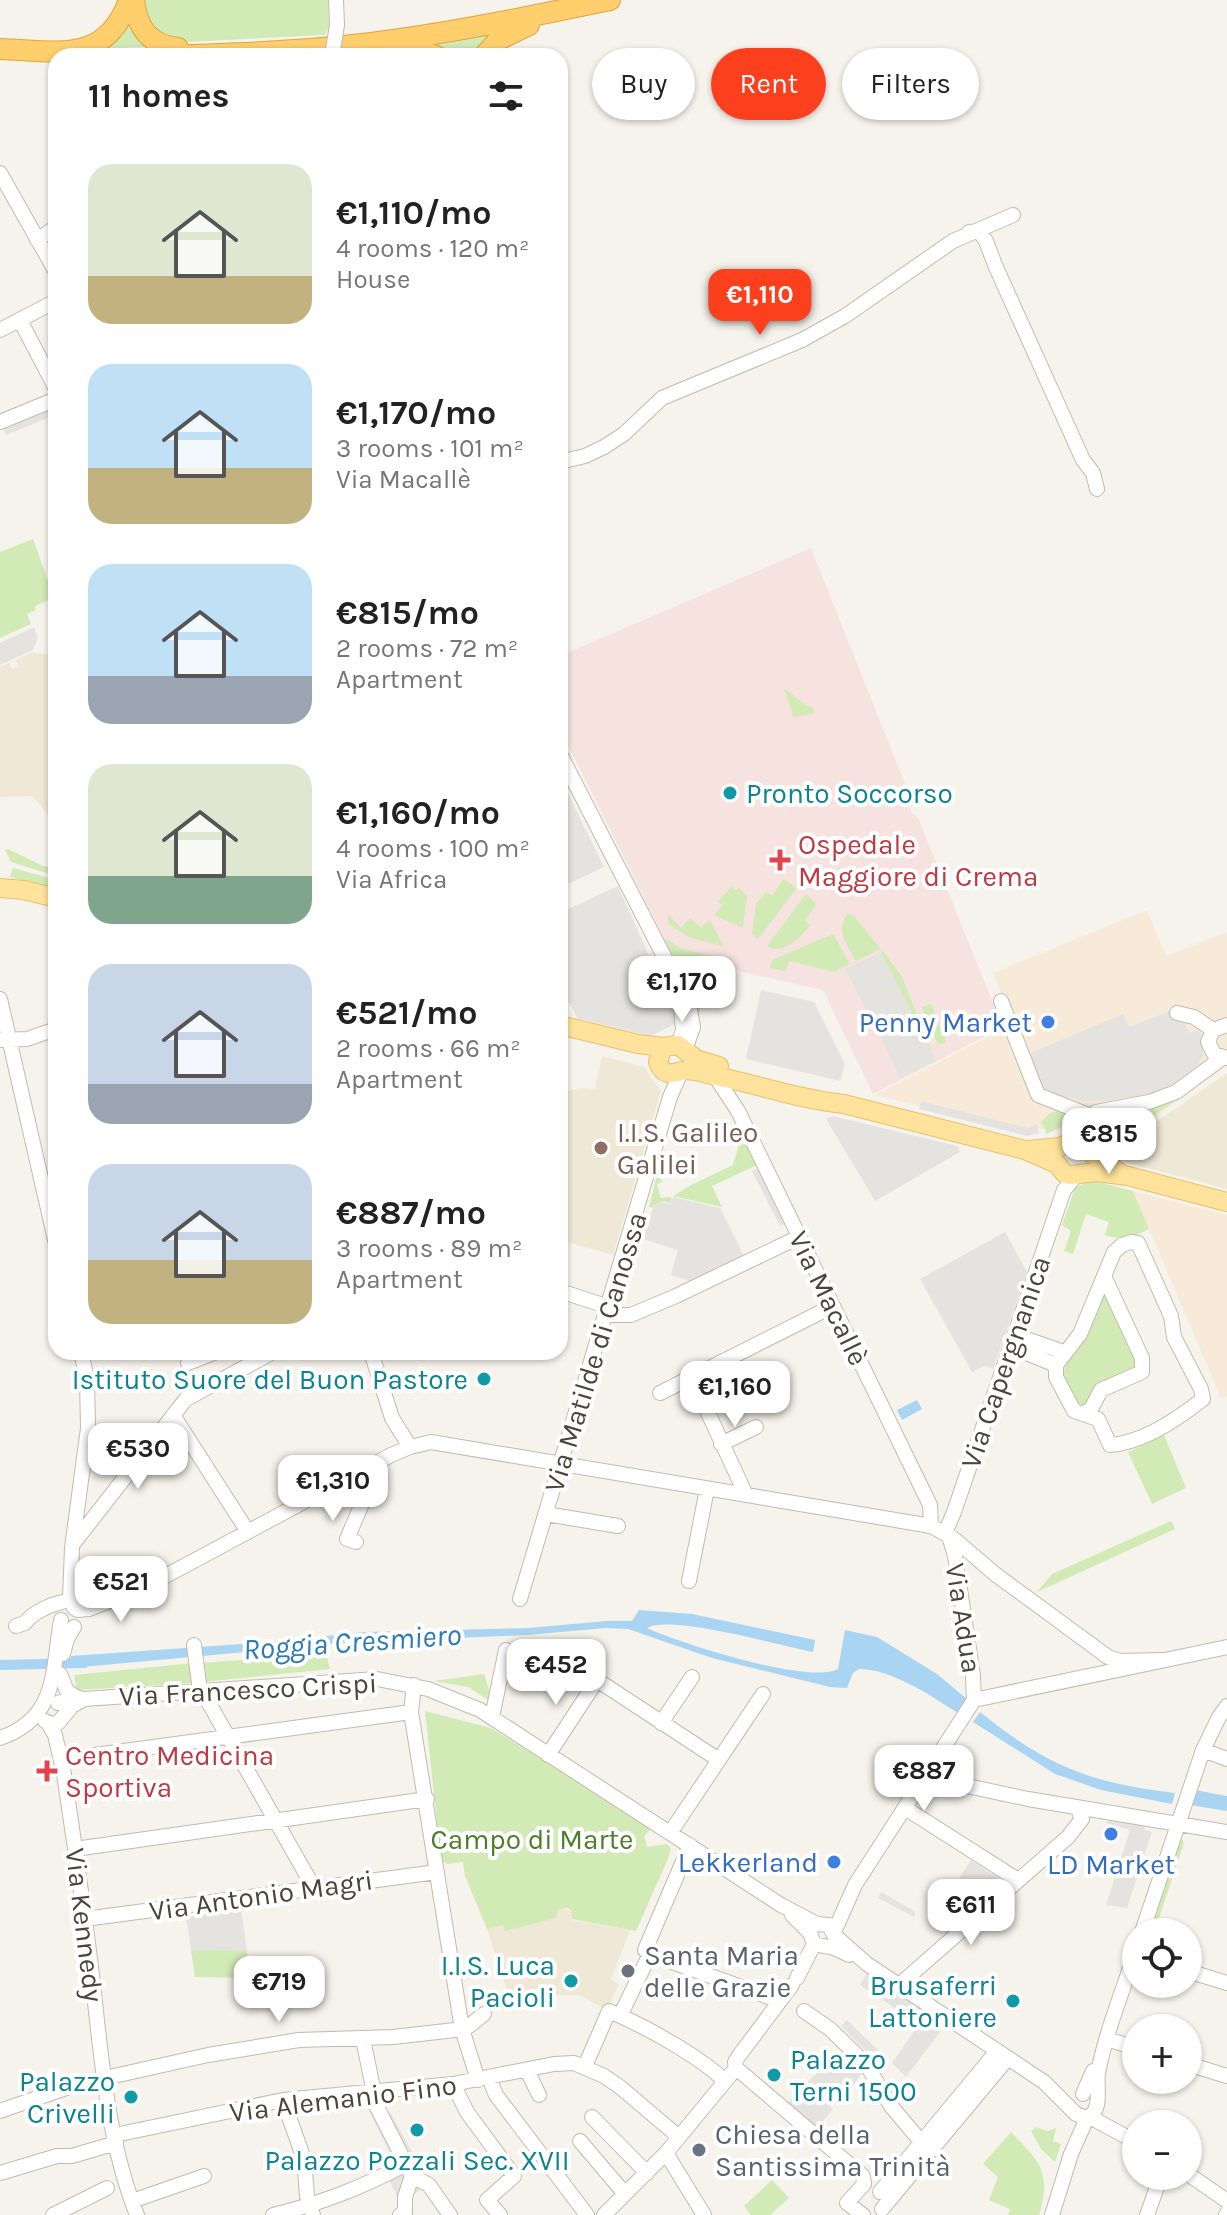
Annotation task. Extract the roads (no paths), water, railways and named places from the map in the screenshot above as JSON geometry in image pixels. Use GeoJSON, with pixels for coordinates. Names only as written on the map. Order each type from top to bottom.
{"type":"FeatureCollection","features":[{"type":"Feature","properties":{"kind":"highway"},"geometry":{"type":"LineString","coordinates":[[89,48],[119,24],[131,0]]}},
{"type":"Feature","properties":{"kind":"highway"},"geometry":{"type":"LineString","coordinates":[[131,0],[140,26],[152,41],[161,46],[187,48]]}},
{"type":"Feature","properties":{"kind":"highway"},"geometry":{"type":"LineString","coordinates":[[318,48],[454,31],[610,0]]}},
{"type":"Feature","properties":{"kind":"highway"},"geometry":{"type":"LineString","coordinates":[[491,48],[513,31],[620,0]]}},
{"type":"Feature","properties":{"kind":"highway"},"geometry":{"type":"LineString","coordinates":[[0,49],[48,49]]}},
{"type":"Feature","properties":{"kind":"highway"},"geometry":{"type":"LineString","coordinates":[[0,56],[48,59]]}},
{"type":"Feature","properties":{"kind":"highway"},"geometry":{"type":"LineString","coordinates":[[0,62],[48,60]]}},
{"type":"Feature","properties":{"kind":"main road"},"geometry":{"type":"LineString","coordinates":[[0,876],[24,890]]}},
{"type":"Feature","properties":{"kind":"main road"},"geometry":{"type":"LineString","coordinates":[[0,888],[48,896]]}},
{"type":"Feature","properties":{"kind":"main road"},"geometry":{"type":"LineString","coordinates":[[568,1027],[638,1044],[715,1076],[844,1104],[1025,1150],[1067,1166],[1128,1176],[1227,1202]]}},
{"type":"Feature","properties":{"kind":"main road"},"geometry":{"type":"LineString","coordinates":[[568,1036],[675,1059],[710,1063],[825,1093],[844,1104]]}},
{"type":"Feature","properties":{"kind":"main road"},"geometry":{"type":"LineString","coordinates":[[1067,1166],[1081,1141],[1091,1152],[1128,1176]]}},
{"type":"Feature","properties":{"kind":"main road"},"geometry":{"type":"LineString","coordinates":[[1067,1166],[1090,1166],[1091,1152]]}},
{"type":"Feature","properties":{"kind":"street"},"geometry":{"type":"LineString","coordinates":[[333,48],[337,25],[336,0]]}},
{"type":"Feature","properties":{"kind":"street"},"geometry":{"type":"LineString","coordinates":[[0,173],[48,259]]}},
{"type":"Feature","properties":{"kind":"street"},"geometry":{"type":"LineString","coordinates":[[568,460],[585,456],[624,434],[662,398],[802,340],[845,316],[969,232],[1013,215]]}},
{"type":"Feature","properties":{"kind":"street"},"geometry":{"type":"LineString","coordinates":[[969,232],[979,231],[986,241],[1077,446],[1093,473],[1097,489]]}},
{"type":"Feature","properties":{"kind":"street"},"geometry":{"type":"LineString","coordinates":[[37,240],[48,232]]}},
{"type":"Feature","properties":{"kind":"street"},"geometry":{"type":"LineString","coordinates":[[0,330],[48,305]]}},
{"type":"Feature","properties":{"kind":"street"},"geometry":{"type":"LineString","coordinates":[[20,320],[48,374]]}},
{"type":"Feature","properties":{"kind":"street"},"geometry":{"type":"LineString","coordinates":[[0,422],[48,402]]}},
{"type":"Feature","properties":{"kind":"street"},"geometry":{"type":"LineString","coordinates":[[568,770],[689,1005],[693,1027],[675,1059]]}},
{"type":"Feature","properties":{"kind":"street"},"geometry":{"type":"LineString","coordinates":[[0,999],[5,1040],[48,1180]]}},
{"type":"Feature","properties":{"kind":"street"},"geometry":{"type":"LineString","coordinates":[[1001,1001],[1038,1095],[1091,1116]]}},
{"type":"Feature","properties":{"kind":"street"},"geometry":{"type":"LineString","coordinates":[[1091,1116],[1102,1110],[1149,1102],[1176,1092],[1218,1059],[1208,1042],[1220,1028],[1177,1013]]}},
{"type":"Feature","properties":{"kind":"street"},"geometry":{"type":"LineString","coordinates":[[5,1040],[27,1039],[48,1032]]}},
{"type":"Feature","properties":{"kind":"street","name":"Via Matilde di Canossa"},"geometry":{"type":"LineString","coordinates":[[520,1599],[670,1097],[675,1059]]}},
{"type":"Feature","properties":{"kind":"street","name":"Via Macallè"},"geometry":{"type":"LineString","coordinates":[[715,1076],[738,1111],[942,1532]]}},
{"type":"Feature","properties":{"kind":"street"},"geometry":{"type":"LineString","coordinates":[[1091,1116],[1088,1138],[1091,1152]]}},
{"type":"Feature","properties":{"kind":"street","name":"Via Capergnanica"},"geometry":{"type":"LineString","coordinates":[[942,1532],[954,1512],[1067,1166],[1091,1116]]}},
{"type":"Feature","properties":{"kind":"street"},"geometry":{"type":"LineString","coordinates":[[568,1294],[621,1317],[799,1237]]}},
{"type":"Feature","properties":{"kind":"street"},"geometry":{"type":"LineString","coordinates":[[1138,1243],[1203,1399],[1156,1429],[1121,1445],[1110,1445],[1098,1419],[1074,1411],[1056,1377],[1060,1358],[1080,1334],[1104,1276],[1114,1252],[1122,1245],[1138,1243]]}},
{"type":"Feature","properties":{"kind":"street"},"geometry":{"type":"LineString","coordinates":[[1083,1414],[1091,1409],[1101,1390],[1142,1372],[1142,1358],[1104,1276]]}},
{"type":"Feature","properties":{"kind":"street"},"geometry":{"type":"LineString","coordinates":[[660,1393],[833,1306]]}},
{"type":"Feature","properties":{"kind":"street"},"geometry":{"type":"LineString","coordinates":[[1012,1342],[1060,1358]]}},
{"type":"Feature","properties":{"kind":"street","name":"Via Kennedy"},"geometry":{"type":"LineString","coordinates":[[83,1360],[87,1379],[88,1428],[72,1546],[65,1572],[70,1615],[67,1639],[59,1653],[53,1713],[65,1766],[105,2077],[132,2210]]}},
{"type":"Feature","properties":{"kind":"street"},"geometry":{"type":"LineString","coordinates":[[188,1363],[196,1360]]}},
{"type":"Feature","properties":{"kind":"street"},"geometry":{"type":"LineString","coordinates":[[219,1360],[226,1377]]}},
{"type":"Feature","properties":{"kind":"street"},"geometry":{"type":"LineString","coordinates":[[72,1546],[186,1399],[258,1360]]}},
{"type":"Feature","properties":{"kind":"street"},"geometry":{"type":"LineString","coordinates":[[374,1360],[392,1418],[410,1447]]}},
{"type":"Feature","properties":{"kind":"street"},"geometry":{"type":"LineString","coordinates":[[692,1378],[746,1495]]}},
{"type":"Feature","properties":{"kind":"street"},"geometry":{"type":"LineString","coordinates":[[173,1415],[248,1532]]}},
{"type":"Feature","properties":{"kind":"street"},"geometry":{"type":"LineString","coordinates":[[721,1444],[756,1427]]}},
{"type":"Feature","properties":{"kind":"street"},"geometry":{"type":"LineString","coordinates":[[16,1626],[70,1615],[145,1587],[364,1470],[410,1447],[431,1442],[746,1495],[942,1532],[1108,1657],[1120,1661],[1162,1660]]}},
{"type":"Feature","properties":{"kind":"street"},"geometry":{"type":"LineString","coordinates":[[356,1542],[347,1539],[370,1485],[364,1470]]}},
{"type":"Feature","properties":{"kind":"street"},"geometry":{"type":"LineString","coordinates":[[689,1581],[707,1489]]}},
{"type":"Feature","properties":{"kind":"street","name":"Via Matilde di Canossa"},"geometry":{"type":"LineString","coordinates":[[546,1514],[618,1526]]}},
{"type":"Feature","properties":{"kind":"street","name":"Via Adua"},"geometry":{"type":"LineString","coordinates":[[942,1532],[957,1570],[974,1700]]}},
{"type":"Feature","properties":{"kind":"street"},"geometry":{"type":"LineString","coordinates":[[957,1570],[963,1562],[981,1561]]}},
{"type":"Feature","properties":{"kind":"street"},"geometry":{"type":"LineString","coordinates":[[194,1645],[201,1691],[314,1888]]}},
{"type":"Feature","properties":{"kind":"street"},"geometry":{"type":"LineString","coordinates":[[863,2215],[842,2209],[864,2184],[863,2176],[739,2070],[735,2062],[738,2057],[795,1981],[822,1934],[974,1700],[1227,1647]]}},
{"type":"Feature","properties":{"kind":"street"},"geometry":{"type":"LineString","coordinates":[[492,1717],[506,1650]]}},
{"type":"Feature","properties":{"kind":"street"},"geometry":{"type":"LineString","coordinates":[[1096,1675],[1108,1657]]}},
{"type":"Feature","properties":{"kind":"street"},"geometry":{"type":"LineString","coordinates":[[56,1675],[67,1691],[80,1698]]}},
{"type":"Feature","properties":{"kind":"street"},"geometry":{"type":"LineString","coordinates":[[973,1676],[983,1689],[997,1694]]}},
{"type":"Feature","properties":{"kind":"street"},"geometry":{"type":"LineString","coordinates":[[661,1723],[692,1677]]}},
{"type":"Feature","properties":{"kind":"street","name":"Via Francesco Crispi"},"geometry":{"type":"LineString","coordinates":[[80,1698],[377,1679],[414,1685],[492,1717],[822,1934]]}},
{"type":"Feature","properties":{"kind":"street"},"geometry":{"type":"LineString","coordinates":[[548,1755],[597,1680],[719,1760]]}},
{"type":"Feature","properties":{"kind":"street"},"geometry":{"type":"LineString","coordinates":[[414,1685],[411,1712],[462,2029],[483,2079],[587,2215]]}},
{"type":"Feature","properties":{"kind":"street"},"geometry":{"type":"LineString","coordinates":[[670,1833],[763,1694]]}},
{"type":"Feature","properties":{"kind":"street"},"geometry":{"type":"LineString","coordinates":[[0,1738],[80,1698]]}},
{"type":"Feature","properties":{"kind":"street"},"geometry":{"type":"LineString","coordinates":[[1147,1918],[1203,1750],[1227,1706]]}},
{"type":"Feature","properties":{"kind":"street"},"geometry":{"type":"LineString","coordinates":[[65,1766],[230,1737],[411,1712]]}},
{"type":"Feature","properties":{"kind":"street"},"geometry":{"type":"LineString","coordinates":[[1203,1750],[1227,1759]]}},
{"type":"Feature","properties":{"kind":"street"},"geometry":{"type":"LineString","coordinates":[[925,1777],[1077,1807],[1180,1818],[1227,1832]]}},
{"type":"Feature","properties":{"kind":"street"},"geometry":{"type":"LineString","coordinates":[[75,1849],[427,1799]]}},
{"type":"Feature","properties":{"kind":"street"},"geometry":{"type":"LineString","coordinates":[[899,1985],[1080,1824],[1082,1815],[1077,1807]]}},
{"type":"Feature","properties":{"kind":"street"},"geometry":{"type":"LineString","coordinates":[[905,1808],[1018,1880]]}},
{"type":"Feature","properties":{"kind":"street"},"geometry":{"type":"LineString","coordinates":[[690,1845],[645,1950],[780,2001]]}},
{"type":"Feature","properties":{"kind":"street","name":"Via Antonio Magri"},"geometry":{"type":"LineString","coordinates":[[85,1919],[437,1872]]}},
{"type":"Feature","properties":{"kind":"street"},"geometry":{"type":"LineString","coordinates":[[822,1934],[834,1948],[867,1964],[1122,2132]]}},
{"type":"Feature","properties":{"kind":"street"},"geometry":{"type":"LineString","coordinates":[[650,1954],[585,2066],[620,2087],[679,2137]]}},
{"type":"Feature","properties":{"kind":"street"},"geometry":{"type":"LineString","coordinates":[[1202,1975],[1227,1983]]}},
{"type":"Feature","properties":{"kind":"street"},"geometry":{"type":"LineString","coordinates":[[1052,2215],[1122,1993]]}},
{"type":"Feature","properties":{"kind":"street"},"geometry":{"type":"LineString","coordinates":[[804,2011],[830,2029],[866,2064],[891,2106],[922,2143]]}},
{"type":"Feature","properties":{"kind":"street"},"geometry":{"type":"LineString","coordinates":[[0,2111],[105,2077],[299,2040],[363,2039],[462,2029],[484,2014]]}},
{"type":"Feature","properties":{"kind":"street"},"geometry":{"type":"LineString","coordinates":[[614,2014],[715,2071],[725,2081]]}},
{"type":"Feature","properties":{"kind":"street"},"geometry":{"type":"LineString","coordinates":[[363,2039],[377,2107],[409,2170],[429,2185],[450,2215]]}},
{"type":"Feature","properties":{"kind":"street"},"geometry":{"type":"LineString","coordinates":[[1104,2046],[1122,2047]]}},
{"type":"Feature","properties":{"kind":"street"},"geometry":{"type":"LineString","coordinates":[[880,2212],[1002,2054]]}},
{"type":"Feature","properties":{"kind":"street","name":"Via Alemanio Fino"},"geometry":{"type":"LineString","coordinates":[[0,2173],[57,2156],[72,2156],[116,2139],[283,2100],[453,2084],[554,2064],[585,2066]]}},
{"type":"Feature","properties":{"kind":"street"},"geometry":{"type":"LineString","coordinates":[[1202,2068],[1227,2076]]}},
{"type":"Feature","properties":{"kind":"street"},"geometry":{"type":"LineString","coordinates":[[527,2070],[539,2095]]}},
{"type":"Feature","properties":{"kind":"street"},"geometry":{"type":"LineString","coordinates":[[604,2215],[666,2153],[725,2081],[739,2070]]}},
{"type":"Feature","properties":{"kind":"street"},"geometry":{"type":"LineString","coordinates":[[453,2084],[467,2112],[514,2176],[487,2200],[500,2215]]}},
{"type":"Feature","properties":{"kind":"street"},"geometry":{"type":"LineString","coordinates":[[283,2100],[304,2159],[311,2211]]}},
{"type":"Feature","properties":{"kind":"street"},"geometry":{"type":"LineString","coordinates":[[592,2117],[647,2173]]}},
{"type":"Feature","properties":{"kind":"street"},"geometry":{"type":"LineString","coordinates":[[880,2192],[922,2143],[950,2119]]}},
{"type":"Feature","properties":{"kind":"street"},"geometry":{"type":"LineString","coordinates":[[580,2141],[625,2194]]}},
{"type":"Feature","properties":{"kind":"street"},"geometry":{"type":"LineString","coordinates":[[666,2153],[704,2215]]}},
{"type":"Feature","properties":{"kind":"street"},"geometry":{"type":"LineString","coordinates":[[400,2215],[405,2212],[409,2170]]}},
{"type":"Feature","properties":{"kind":"street"},"geometry":{"type":"LineString","coordinates":[[273,2215],[311,2211],[409,2170]]}},
{"type":"Feature","properties":{"kind":"street"},"geometry":{"type":"LineString","coordinates":[[132,2210],[204,2176]]}},
{"type":"Feature","properties":{"kind":"street"},"geometry":{"type":"LineString","coordinates":[[864,2184],[880,2192],[883,2199],[880,2212]]}},
{"type":"Feature","properties":{"kind":"street"},"geometry":{"type":"LineString","coordinates":[[1202,2184],[1227,2201]]}},
{"type":"Feature","properties":{"kind":"street"},"geometry":{"type":"LineString","coordinates":[[53,2215],[107,2188]]}},
{"type":"Feature","properties":{"kind":"street"},"geometry":{"type":"LineString","coordinates":[[1147,2215],[1156,2190]]}},
{"type":"Feature","properties":{"kind":"water"},"geometry":{"type":"Polygon","coordinates":[[[917,1400],[922,1409],[902,1420],[897,1410],[917,1400]]]}},
{"type":"Feature","properties":{"kind":"water","name":"Roggia Cresmiero"},"geometry":{"type":"Polygon","coordinates":[[[639,1610],[692,1614],[815,1640],[813,1652],[701,1628],[659,1625],[647,1628],[714,1652],[801,1671],[838,1669],[845,1630],[877,1637],[937,1674],[968,1700],[958,1713],[885,1673],[859,1669],[853,1673],[847,1688],[830,1687],[712,1658],[628,1629],[606,1628],[527,1635],[352,1642],[71,1668],[71,1656],[364,1632],[529,1628],[632,1621],[639,1610]]]}},
{"type":"Feature","properties":{"kind":"water"},"geometry":{"type":"Polygon","coordinates":[[[980,1712],[1049,1759],[1118,1784],[1175,1793],[1172,1804],[1101,1790],[1055,1774],[973,1722],[980,1712]]]}},
{"type":"Feature","properties":{"kind":"water"},"geometry":{"type":"Polygon","coordinates":[[[1195,1790],[1227,1796],[1227,1811],[1190,1805],[1195,1790]]]}},
{"type":"Feature","properties":{"kind":"waterway","name":"Roggia Cresmiero"},"geometry":{"type":"LineString","coordinates":[[0,1665],[84,1663]]}},
{"type":"Feature","properties":{"kind":"place","name":"Pronto Soccorso"},"geometry":{"type":"Point","coordinates":[730,793]}},
{"type":"Feature","properties":{"kind":"place","name":"Ospedale Maggiore di Crema"},"geometry":{"type":"Point","coordinates":[780,860]}},
{"type":"Feature","properties":{"kind":"place","name":"Penny Market"},"geometry":{"type":"Point","coordinates":[1048,1022]}},
{"type":"Feature","properties":{"kind":"place","name":"I.I.S. Galileo Galilei"},"geometry":{"type":"Point","coordinates":[601,1148]}},
{"type":"Feature","properties":{"kind":"place","name":"Istituto Suore del Buon Pastore"},"geometry":{"type":"Point","coordinates":[484,1379]}},
{"type":"Feature","properties":{"kind":"place","name":"Centro Medicina Sportiva"},"geometry":{"type":"Point","coordinates":[47,1771]}},
{"type":"Feature","properties":{"kind":"place","name":"LD Market"},"geometry":{"type":"Point","coordinates":[1111,1834]}},
{"type":"Feature","properties":{"kind":"place","name":"Lekkerland"},"geometry":{"type":"Point","coordinates":[834,1862]}},
{"type":"Feature","properties":{"kind":"place","name":"Santa Maria delle Grazie"},"geometry":{"type":"Point","coordinates":[628,1971]}},
{"type":"Feature","properties":{"kind":"place","name":"I.I.S. Luca Pacioli"},"geometry":{"type":"Point","coordinates":[571,1981]}},
{"type":"Feature","properties":{"kind":"place","name":"Brusaferri Lattoniere"},"geometry":{"type":"Point","coordinates":[1013,2001]}},
{"type":"Feature","properties":{"kind":"place","name":"Palazzo Terni 1500"},"geometry":{"type":"Point","coordinates":[774,2075]}},
{"type":"Feature","properties":{"kind":"place","name":"Palazzo Crivelli"},"geometry":{"type":"Point","coordinates":[131,2097]}},
{"type":"Feature","properties":{"kind":"place","name":"Palazzo Pozzali Sec. XVII"},"geometry":{"type":"Point","coordinates":[417,2130]}},
{"type":"Feature","properties":{"kind":"place","name":"Chiesa della Santissima Trinità"},"geometry":{"type":"Point","coordinates":[699,2150]}},
{"type":"Feature","properties":{"kind":"park label","name":"Campo di Marte"},"geometry":{"type":"Point","coordinates":[532,1839]}}]}
